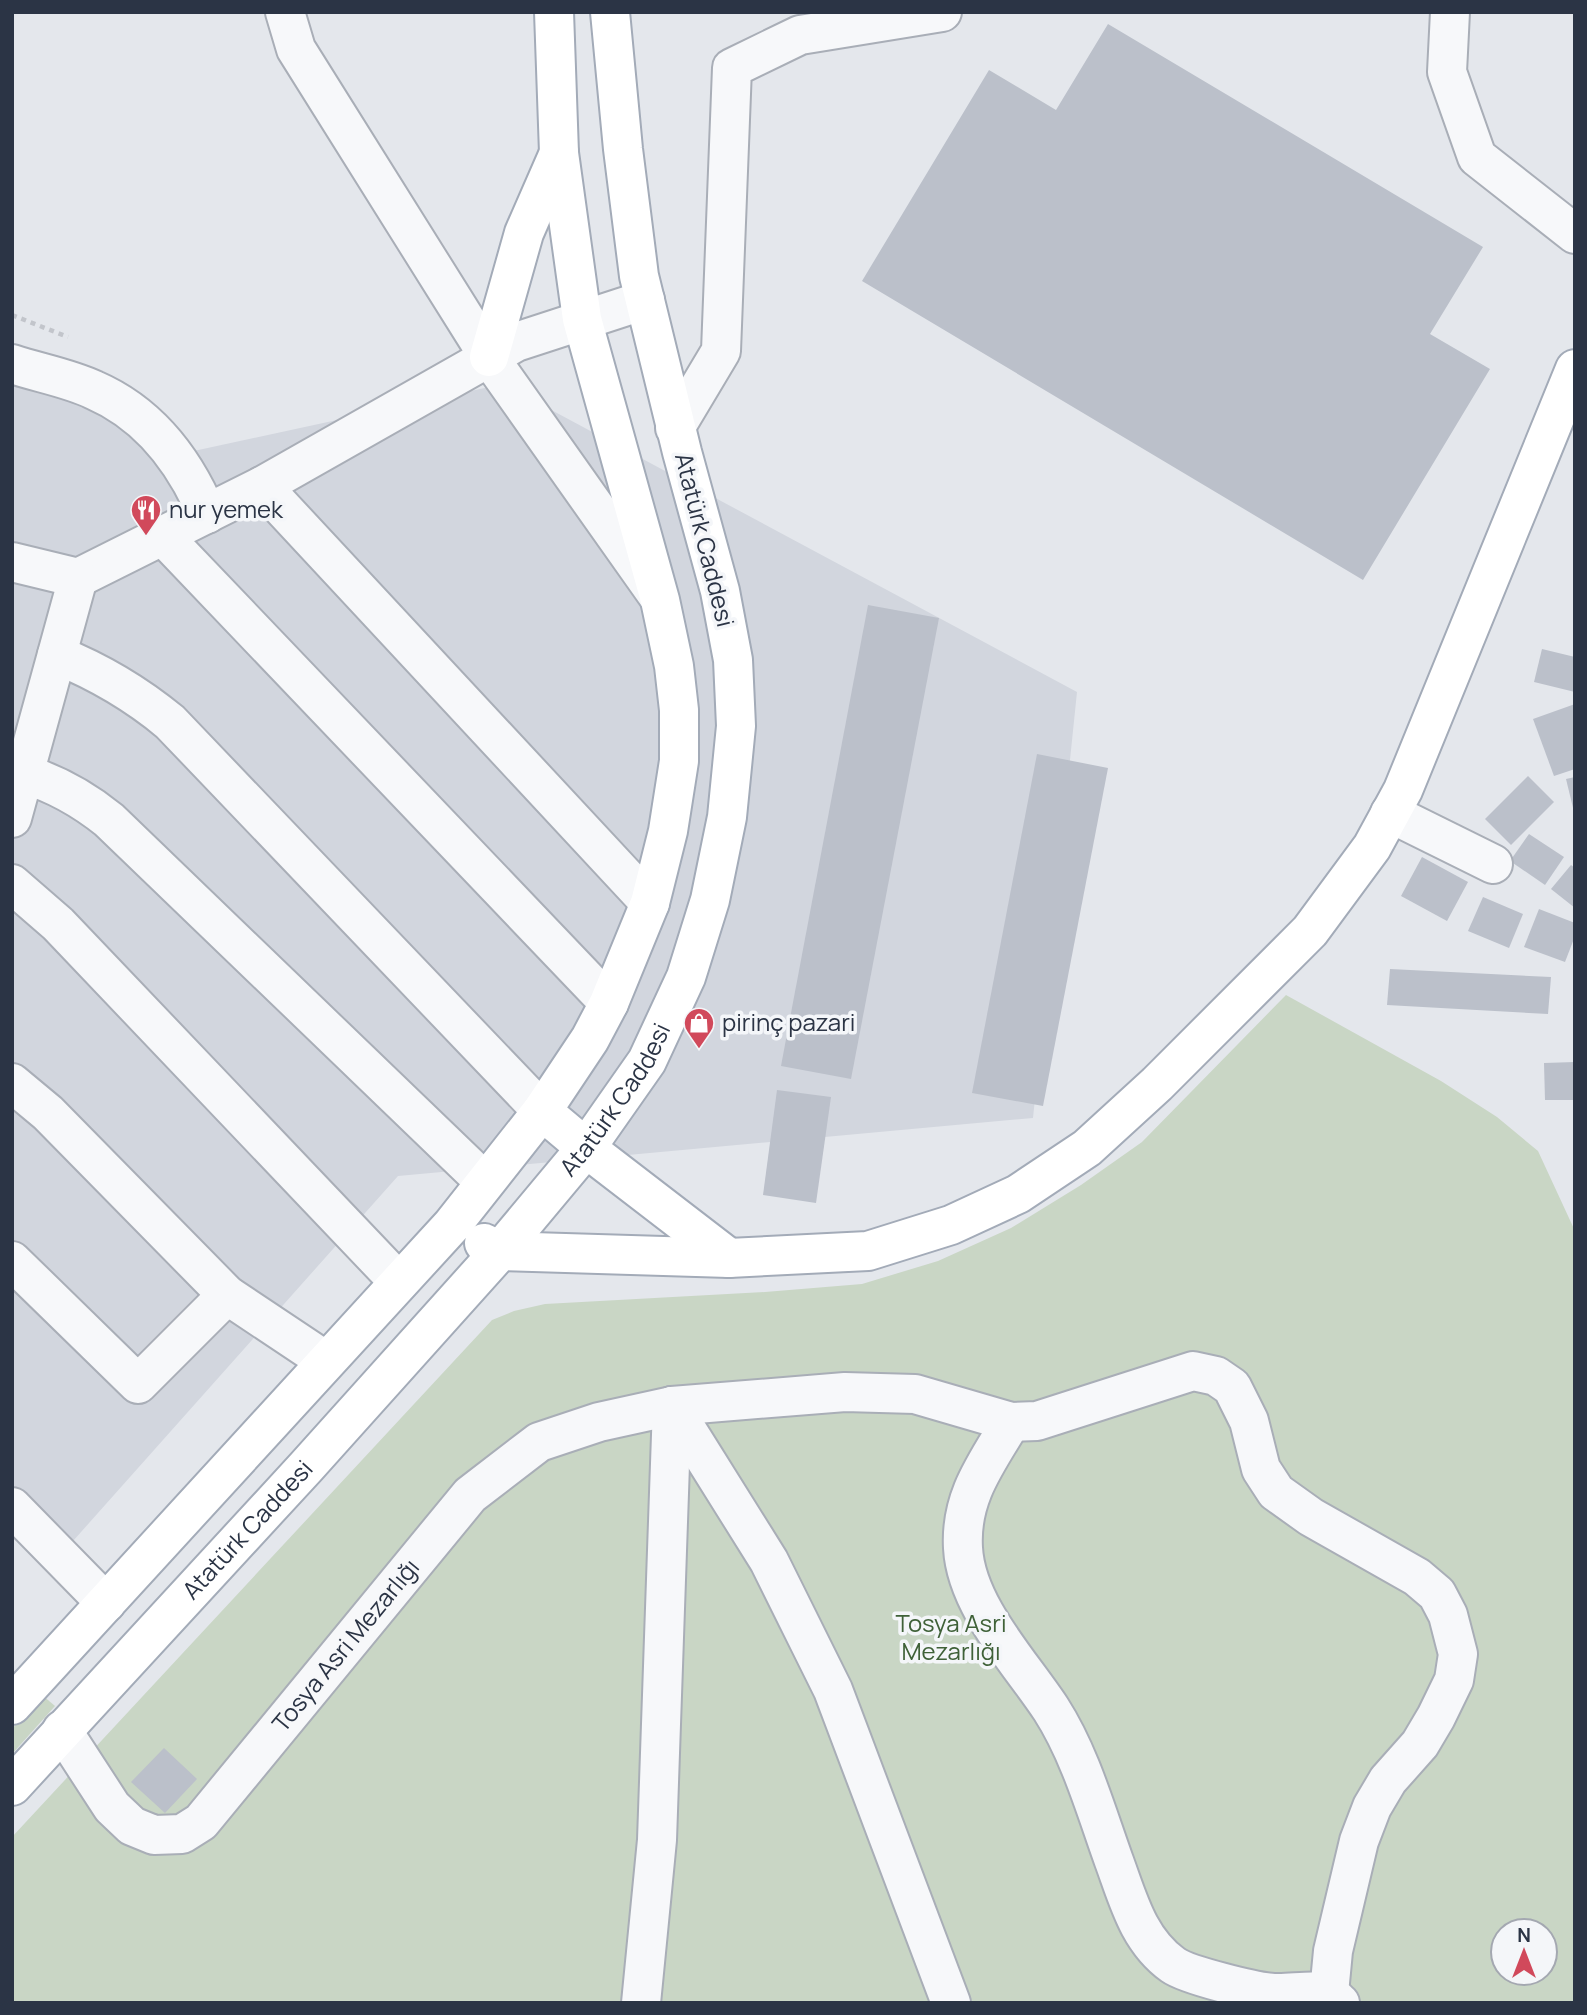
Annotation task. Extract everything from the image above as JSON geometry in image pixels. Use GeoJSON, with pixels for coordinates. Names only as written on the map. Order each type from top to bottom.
{"type":"FeatureCollection","features":[{"type":"Feature","properties":{"kind":"main road"},"geometry":{"type":"LineString","coordinates":[[12,1705],[452,1225],[542,1111],[590,1039],[609,1003],[650,903],[668,831],[679,761],[679,710],[674,666],[660,600],[582,319],[559,153],[554,12]]}},
{"type":"Feature","properties":{"kind":"main road","name":"Atatürk Caddesi"},"geometry":{"type":"LineString","coordinates":[[12,1786],[306,1468],[500,1251],[586,1148],[648,1061],[686,978],[710,900],[727,817],[736,726],[733,660],[720,591],[639,276],[610,12]]}},
{"type":"Feature","properties":{"kind":"main road"},"geometry":{"type":"LineString","coordinates":[[489,357],[524,233],[559,153]]}},
{"type":"Feature","properties":{"kind":"main road"},"geometry":{"type":"LineString","coordinates":[[452,1225],[500,1251],[729,1258],[868,1251],[951,1225],[1007,1199],[1087,1148],[1157,1084],[1310,931],[1371,847],[1403,790],[1575,369]]}},
{"type":"Feature","properties":{"kind":"main road"},"geometry":{"type":"LineString","coordinates":[[542,1111],[729,1258]]}},
{"type":"Feature","properties":{"kind":"street"},"geometry":{"type":"LineString","coordinates":[[285,12],[296,49],[489,357],[660,600]]}},
{"type":"Feature","properties":{"kind":"street"},"geometry":{"type":"LineString","coordinates":[[1450,12],[1447,72],[1477,157],[1575,234]]}},
{"type":"Feature","properties":{"kind":"street"},"geometry":{"type":"LineString","coordinates":[[676,428],[721,351],[732,68],[800,35],[927,13]]}},
{"type":"Feature","properties":{"kind":"street"},"geometry":{"type":"LineString","coordinates":[[12,562],[78,578],[262,486],[516,342],[645,300]]}},
{"type":"Feature","properties":{"kind":"street"},"geometry":{"type":"LineString","coordinates":[[12,364],[92,389],[133,412],[174,453],[194,482],[207,514]]}},
{"type":"Feature","properties":{"kind":"street"},"geometry":{"type":"LineString","coordinates":[[262,486],[650,903]]}},
{"type":"Feature","properties":{"kind":"street"},"geometry":{"type":"LineString","coordinates":[[163,536],[609,1003]]}},
{"type":"Feature","properties":{"kind":"street"},"geometry":{"type":"LineString","coordinates":[[12,818],[78,578]]}},
{"type":"Feature","properties":{"kind":"street"},"geometry":{"type":"LineString","coordinates":[[57,655],[114,681],[170,722],[542,1111]]}},
{"type":"Feature","properties":{"kind":"street"},"geometry":{"type":"LineString","coordinates":[[24,774],[64,789],[109,820],[485,1182]]}},
{"type":"Feature","properties":{"kind":"street"},"geometry":{"type":"LineString","coordinates":[[1390,813],[1493,864]]}},
{"type":"Feature","properties":{"kind":"street"},"geometry":{"type":"LineString","coordinates":[[12,884],[58,924],[399,1282]]}},
{"type":"Feature","properties":{"kind":"street"},"geometry":{"type":"LineString","coordinates":[[12,1083],[48,1113],[227,1295],[326,1361]]}},
{"type":"Feature","properties":{"kind":"street"},"geometry":{"type":"LineString","coordinates":[[12,1261],[138,1384],[227,1295]]}},
{"type":"Feature","properties":{"kind":"street","name":"Tosya Asri Mezarlığı"},"geometry":{"type":"LineString","coordinates":[[62,1730],[112,1808],[132,1826],[154,1835],[182,1834],[201,1822],[470,1495],[539,1441],[599,1422],[672,1406],[845,1392],[915,1394],[1011,1422],[1037,1421],[1194,1371],[1216,1376],[1232,1387],[1249,1421],[1261,1469],[1276,1492],[1311,1517],[1417,1577],[1437,1594],[1448,1615],[1458,1654],[1454,1680],[1420,1744],[1388,1780],[1373,1807],[1359,1842],[1333,1951],[1331,2000],[1273,1993],[1224,1983],[1175,1967],[1150,1945],[1132,1912],[1073,1753],[1052,1711],[992,1623],[972,1588],[963,1551],[963,1519],[972,1487],[1011,1422]]}},
{"type":"Feature","properties":{"kind":"street"},"geometry":{"type":"LineString","coordinates":[[641,2003],[657,1840],[672,1406]]}},
{"type":"Feature","properties":{"kind":"street"},"geometry":{"type":"LineString","coordinates":[[672,1406],[769,1561],[833,1690],[951,2003]]}},
{"type":"Feature","properties":{"kind":"street"},"geometry":{"type":"LineString","coordinates":[[12,1507],[106,1603]]}},
{"type":"Feature","properties":{"kind":"shaded area"},"geometry":{"type":"Polygon","coordinates":[[[12,343],[166,457],[503,384],[1077,692],[1033,1118],[398,1176],[57,1559],[12,1515],[12,343]]]}},
{"type":"Feature","properties":{"kind":"green space","name":"Tosya Asri Mezarlığı"},"geometry":{"type":"Polygon","coordinates":[[[1286,995],[1441,1081],[1497,1117],[1538,1151],[1575,1231],[1575,2003],[12,2003],[12,1837],[492,1320],[514,1311],[545,1304],[862,1284],[938,1261],[1011,1228],[1081,1185],[1142,1142],[1286,995]]]}},
{"type":"Feature","properties":{"kind":"green space"},"geometry":{"type":"Polygon","coordinates":[[[42,1695],[55,1706],[12,1754],[12,1729],[42,1695]]]}},
{"type":"Feature","properties":{"kind":"building"},"geometry":{"type":"Polygon","coordinates":[[[1108,24],[1483,247],[1430,334],[1490,369],[1363,580],[862,281],[989,70],[1056,110],[1108,24]]]}},
{"type":"Feature","properties":{"kind":"building"},"geometry":{"type":"Polygon","coordinates":[[[868,605],[939,618],[851,1079],[781,1066],[868,605]]]}},
{"type":"Feature","properties":{"kind":"building"},"geometry":{"type":"Polygon","coordinates":[[[1542,649],[1575,657],[1575,692],[1534,682],[1542,649]]]}},
{"type":"Feature","properties":{"kind":"building"},"geometry":{"type":"Polygon","coordinates":[[[1575,704],[1575,769],[1554,776],[1533,719],[1575,704]]]}},
{"type":"Feature","properties":{"kind":"building"},"geometry":{"type":"Polygon","coordinates":[[[1037,754],[1108,768],[1043,1106],[972,1093],[1037,754]]]}},
{"type":"Feature","properties":{"kind":"building"},"geometry":{"type":"Polygon","coordinates":[[[1528,776],[1554,802],[1511,845],[1485,819],[1528,776]]]}},
{"type":"Feature","properties":{"kind":"building"},"geometry":{"type":"Polygon","coordinates":[[[1575,777],[1575,811],[1574,812],[1566,779],[1575,777]]]}},
{"type":"Feature","properties":{"kind":"building"},"geometry":{"type":"Polygon","coordinates":[[[1529,834],[1564,857],[1545,885],[1510,861],[1529,834]]]}},
{"type":"Feature","properties":{"kind":"building"},"geometry":{"type":"Polygon","coordinates":[[[1422,857],[1468,882],[1447,921],[1401,896],[1422,857]]]}},
{"type":"Feature","properties":{"kind":"building"},"geometry":{"type":"Polygon","coordinates":[[[1571,865],[1575,868],[1575,908],[1551,889],[1571,865]]]}},
{"type":"Feature","properties":{"kind":"building"},"geometry":{"type":"Polygon","coordinates":[[[1483,897],[1523,914],[1509,948],[1468,931],[1483,897]]]}},
{"type":"Feature","properties":{"kind":"building"},"geometry":{"type":"Polygon","coordinates":[[[1539,909],[1575,923],[1575,936],[1565,962],[1524,947],[1539,909]]]}},
{"type":"Feature","properties":{"kind":"building"},"geometry":{"type":"Polygon","coordinates":[[[1390,969],[1551,977],[1548,1014],[1387,1005],[1390,969]]]}},
{"type":"Feature","properties":{"kind":"building"},"geometry":{"type":"Polygon","coordinates":[[[1575,1062],[1575,1100],[1545,1100],[1544,1063],[1575,1062]]]}},
{"type":"Feature","properties":{"kind":"building"},"geometry":{"type":"Polygon","coordinates":[[[777,1090],[831,1097],[816,1203],[763,1195],[777,1090]]]}},
{"type":"Feature","properties":{"kind":"building"},"geometry":{"type":"Polygon","coordinates":[[[164,1748],[197,1779],[165,1813],[131,1782],[164,1748]]]}},
{"type":"Feature","properties":{"kind":"place","name":"nur yemek"},"geometry":{"type":"Point","coordinates":[146,537]}},
{"type":"Feature","properties":{"kind":"place","name":"pirinç pazari"},"geometry":{"type":"Point","coordinates":[699,1050]}}]}
